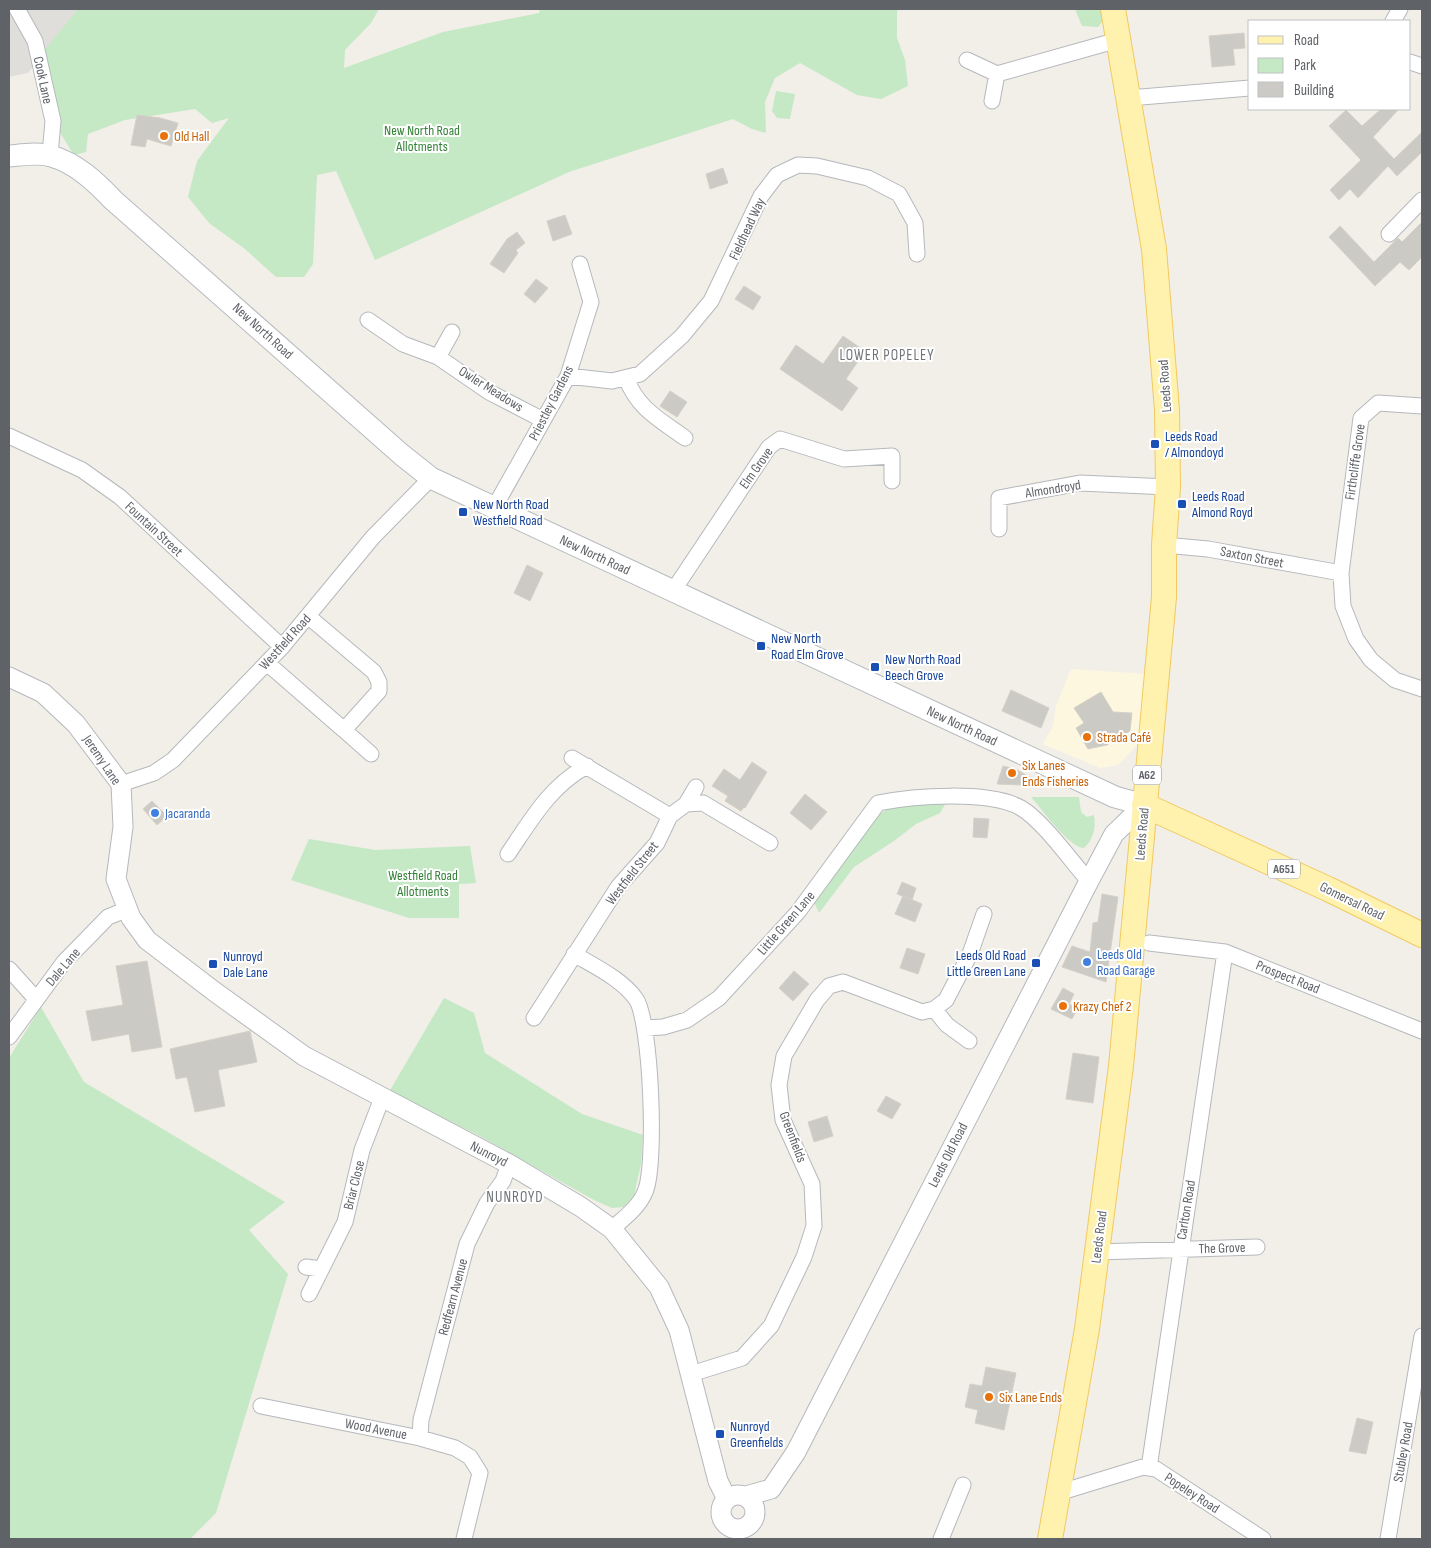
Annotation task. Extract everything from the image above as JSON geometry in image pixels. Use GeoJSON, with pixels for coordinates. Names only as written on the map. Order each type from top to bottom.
{"type":"FeatureCollection","features":[{"type":"Feature","properties":{"kind":"main road","name":"Leeds Road"},"geometry":{"type":"LineString","coordinates":[[1050,1539],[1087,1328],[1121,1066],[1164,598],[1164,545],[1168,487],[1167,410],[1152,227],[1113,9]]}},
{"type":"Feature","properties":{"kind":"main road","name":"New North Road"},"geometry":{"type":"LineString","coordinates":[[9,156],[50,155],[73,166],[94,181],[402,455],[431,478],[1115,797],[1144,805]]}},
{"type":"Feature","properties":{"kind":"main road","name":"Gomersal Road"},"geometry":{"type":"LineString","coordinates":[[1144,805],[1328,889],[1422,935]]}},
{"type":"Feature","properties":{"kind":"street","name":"Cook Lane"},"geometry":{"type":"LineString","coordinates":[[17,9],[35,42],[52,121],[50,155]]}},
{"type":"Feature","properties":{"kind":"street"},"geometry":{"type":"LineString","coordinates":[[1394,20],[1400,9]]}},
{"type":"Feature","properties":{"kind":"street"},"geometry":{"type":"LineString","coordinates":[[967,60],[997,74],[1118,40]]}},
{"type":"Feature","properties":{"kind":"street"},"geometry":{"type":"LineString","coordinates":[[992,101],[997,74]]}},
{"type":"Feature","properties":{"kind":"street"},"geometry":{"type":"LineString","coordinates":[[1129,98],[1248,88]]}},
{"type":"Feature","properties":{"kind":"street","name":"Fieldhead Way"},"geometry":{"type":"LineString","coordinates":[[568,376],[612,382],[640,374],[682,336],[711,301],[761,196],[777,176],[798,165],[817,166],[868,178],[899,194],[915,223],[917,254]]}},
{"type":"Feature","properties":{"kind":"street"},"geometry":{"type":"LineString","coordinates":[[1389,234],[1422,200]]}},
{"type":"Feature","properties":{"kind":"street","name":"Priestley Gardens"},"geometry":{"type":"LineString","coordinates":[[494,508],[568,376],[591,302],[580,264]]}},
{"type":"Feature","properties":{"kind":"street","name":"Owler Meadows"},"geometry":{"type":"LineString","coordinates":[[368,320],[403,344],[438,358],[489,392],[543,420]]}},
{"type":"Feature","properties":{"kind":"street"},"geometry":{"type":"LineString","coordinates":[[438,358],[452,332]]}},
{"type":"Feature","properties":{"kind":"street"},"geometry":{"type":"LineString","coordinates":[[626,378],[633,395],[648,411],[685,438]]}},
{"type":"Feature","properties":{"kind":"street","name":"Firthcliffe Grove"},"geometry":{"type":"LineString","coordinates":[[1422,406],[1378,403],[1361,418],[1341,573],[1343,606],[1356,639],[1371,660],[1395,680],[1422,689]]}},
{"type":"Feature","properties":{"kind":"street","name":"Fountain Street"},"geometry":{"type":"LineString","coordinates":[[9,436],[82,470],[120,497],[282,647]]}},
{"type":"Feature","properties":{"kind":"street","name":"Elm Grove"},"geometry":{"type":"LineString","coordinates":[[673,591],[769,446],[780,439],[844,459],[892,456],[892,481]]}},
{"type":"Feature","properties":{"kind":"street","name":"Westfield Road"},"geometry":{"type":"LineString","coordinates":[[121,784],[154,773],[173,760],[282,647],[373,537],[431,478]]}},
{"type":"Feature","properties":{"kind":"street","name":"Almondroyd"},"geometry":{"type":"LineString","coordinates":[[999,530],[999,498],[1080,483],[1168,487]]}},
{"type":"Feature","properties":{"kind":"street","name":"Saxton Street"},"geometry":{"type":"LineString","coordinates":[[1164,545],[1208,549],[1341,573]]}},
{"type":"Feature","properties":{"kind":"street"},"geometry":{"type":"LineString","coordinates":[[308,617],[374,672],[379,682],[379,691],[344,730]]}},
{"type":"Feature","properties":{"kind":"street"},"geometry":{"type":"LineString","coordinates":[[267,663],[371,754]]}},
{"type":"Feature","properties":{"kind":"street","name":"Jeremy Lane"},"geometry":{"type":"LineString","coordinates":[[9,677],[43,693],[76,724],[121,784],[123,827],[116,879],[128,909]]}},
{"type":"Feature","properties":{"kind":"street"},"geometry":{"type":"LineString","coordinates":[[572,758],[670,816]]}},
{"type":"Feature","properties":{"kind":"street"},"geometry":{"type":"LineString","coordinates":[[508,854],[546,798],[567,776],[587,766]]}},
{"type":"Feature","properties":{"kind":"street","name":"Westfield Street"},"geometry":{"type":"LineString","coordinates":[[534,1018],[618,887],[657,842],[670,816],[686,804],[696,787]]}},
{"type":"Feature","properties":{"kind":"street","name":"Little Green Lane"},"geometry":{"type":"LineString","coordinates":[[645,1028],[663,1027],[687,1020],[719,998],[798,912],[878,804],[898,800],[945,798],[993,798],[1005,802],[1022,809],[1042,828],[1088,881]]}},
{"type":"Feature","properties":{"kind":"street"},"geometry":{"type":"LineString","coordinates":[[686,804],[703,803],[770,843]]}},
{"type":"Feature","properties":{"kind":"street","name":"Leeds Old Road"},"geometry":{"type":"LineString","coordinates":[[726,1498],[736,1494],[746,1496],[771,1489],[796,1452],[1088,881],[1114,834],[1144,805]]}},
{"type":"Feature","properties":{"kind":"street","name":"Dale Lane"},"geometry":{"type":"LineString","coordinates":[[9,1037],[64,962],[108,917],[128,909]]}},
{"type":"Feature","properties":{"kind":"street","name":"Nunroyd"},"geometry":{"type":"LineString","coordinates":[[128,909],[147,940],[304,1056],[509,1164],[581,1207],[612,1229],[659,1288],[679,1330],[692,1374],[718,1481],[726,1498]]}},
{"type":"Feature","properties":{"kind":"street"},"geometry":{"type":"LineString","coordinates":[[969,1041],[947,1025],[934,1009],[946,1000],[970,954],[984,914]]}},
{"type":"Feature","properties":{"kind":"street","name":"Prospect Road"},"geometry":{"type":"LineString","coordinates":[[1149,942],[1226,952],[1422,1031]]}},
{"type":"Feature","properties":{"kind":"street","name":"Carlton Road"},"geometry":{"type":"LineString","coordinates":[[1149,1468],[1180,1249],[1226,952]]}},
{"type":"Feature","properties":{"kind":"street"},"geometry":{"type":"LineString","coordinates":[[574,954],[620,983],[636,999],[645,1028],[652,1161],[646,1192],[631,1212],[612,1229]]}},
{"type":"Feature","properties":{"kind":"street"},"geometry":{"type":"LineString","coordinates":[[9,969],[36,999]]}},
{"type":"Feature","properties":{"kind":"street","name":"Greenfields"},"geometry":{"type":"LineString","coordinates":[[692,1374],[742,1358],[770,1326],[804,1257],[814,1226],[812,1184],[784,1120],[779,1086],[784,1056],[817,1000],[829,986],[843,982],[922,1012],[934,1009]]}},
{"type":"Feature","properties":{"kind":"street","name":"Briar Close"},"geometry":{"type":"LineString","coordinates":[[309,1294],[345,1222],[362,1150],[382,1098]]}},
{"type":"Feature","properties":{"kind":"street","name":"Redfearn Avenue"},"geometry":{"type":"LineString","coordinates":[[420,1438],[421,1420],[427,1394],[467,1244],[487,1203],[503,1181],[509,1164]]}},
{"type":"Feature","properties":{"kind":"street","name":"The Grove"},"geometry":{"type":"LineString","coordinates":[[1097,1252],[1257,1247]]}},
{"type":"Feature","properties":{"kind":"street"},"geometry":{"type":"LineString","coordinates":[[306,1266],[321,1270]]}},
{"type":"Feature","properties":{"kind":"street","name":"Stubley Road"},"geometry":{"type":"LineString","coordinates":[[1388,1539],[1422,1336]]}},
{"type":"Feature","properties":{"kind":"street","name":"Wood Avenue"},"geometry":{"type":"LineString","coordinates":[[261,1406],[420,1438],[455,1448],[470,1457],[480,1473],[464,1539]]}},
{"type":"Feature","properties":{"kind":"street","name":"Popeley Road"},"geometry":{"type":"LineString","coordinates":[[1058,1493],[1143,1467],[1156,1469],[1263,1539]]}},
{"type":"Feature","properties":{"kind":"street"},"geometry":{"type":"LineString","coordinates":[[941,1539],[963,1485]]}},
{"type":"Feature","properties":{"kind":"street"},"geometry":{"type":"LineString","coordinates":[[726,1498],[720,1510],[724,1522],[734,1534],[746,1527],[754,1518],[754,1506],[746,1496]]}},
{"type":"Feature","properties":{"kind":"shaded area"},"geometry":{"type":"Polygon","coordinates":[[[9,9],[78,9],[28,73],[9,77],[9,9]]]}},
{"type":"Feature","properties":{"kind":"shaded area"},"geometry":{"type":"Polygon","coordinates":[[[1071,669],[1147,674],[1140,742],[1118,765],[1100,768],[1043,744],[1053,726],[1056,706],[1071,669]]]}},
{"type":"Feature","properties":{"kind":"green space","name":"New North Road Allotments"},"geometry":{"type":"Polygon","coordinates":[[[78,9],[379,9],[371,23],[345,50],[344,68],[443,32],[539,13],[540,9],[900,9],[897,11],[897,38],[905,60],[908,86],[881,99],[857,95],[800,63],[775,78],[765,102],[766,133],[752,129],[733,119],[569,172],[375,260],[336,171],[317,175],[313,264],[304,277],[276,277],[245,249],[209,223],[188,197],[197,161],[229,118],[212,123],[195,109],[125,120],[88,134],[86,152],[74,155],[59,131],[52,78],[42,53],[78,9]]]}},
{"type":"Feature","properties":{"kind":"green space"},"geometry":{"type":"Polygon","coordinates":[[[1075,9],[1105,9],[1107,16],[1098,27],[1082,26],[1075,9]]]}},
{"type":"Feature","properties":{"kind":"green space"},"geometry":{"type":"Polygon","coordinates":[[[776,91],[795,94],[790,119],[777,118],[772,111],[776,91]]]}},
{"type":"Feature","properties":{"kind":"green space"},"geometry":{"type":"Polygon","coordinates":[[[1031,797],[1079,797],[1081,812],[1087,817],[1094,815],[1094,833],[1090,841],[1084,848],[1071,841],[1063,835],[1031,797]]]}},
{"type":"Feature","properties":{"kind":"green space"},"geometry":{"type":"Polygon","coordinates":[[[946,803],[940,813],[916,824],[854,867],[819,913],[814,902],[881,813],[894,806],[946,803]]]}},
{"type":"Feature","properties":{"kind":"green space","name":"Westfield Road Allotments"},"geometry":{"type":"Polygon","coordinates":[[[309,839],[375,850],[470,846],[476,883],[459,884],[459,918],[409,918],[291,880],[309,839]]]}},
{"type":"Feature","properties":{"kind":"green space"},"geometry":{"type":"Polygon","coordinates":[[[444,998],[474,1013],[485,1053],[582,1114],[643,1135],[641,1164],[634,1195],[624,1207],[612,1208],[594,1200],[476,1134],[389,1092],[444,998]]]}},
{"type":"Feature","properties":{"kind":"green space"},"geometry":{"type":"Polygon","coordinates":[[[41,1007],[84,1082],[285,1202],[249,1230],[288,1274],[216,1513],[190,1539],[9,1539],[9,1058],[41,1007]]]}},
{"type":"Feature","properties":{"kind":"building"},"geometry":{"type":"Polygon","coordinates":[[[1244,33],[1245,48],[1233,49],[1235,65],[1212,67],[1209,36],[1244,33]]]}},
{"type":"Feature","properties":{"kind":"building"},"geometry":{"type":"Polygon","coordinates":[[[1346,110],[1362,126],[1380,110],[1398,110],[1373,137],[1394,159],[1422,132],[1422,152],[1397,176],[1388,166],[1358,198],[1350,189],[1339,200],[1330,190],[1361,160],[1329,126],[1346,110]]]}},
{"type":"Feature","properties":{"kind":"building","name":"Old Hall"},"geometry":{"type":"Polygon","coordinates":[[[137,115],[178,123],[171,146],[147,139],[145,147],[131,145],[137,115]]]}},
{"type":"Feature","properties":{"kind":"building"},"geometry":{"type":"Polygon","coordinates":[[[723,168],[728,183],[710,189],[706,174],[723,168]]]}},
{"type":"Feature","properties":{"kind":"building"},"geometry":{"type":"Polygon","coordinates":[[[565,215],[572,234],[553,241],[547,221],[565,215]]]}},
{"type":"Feature","properties":{"kind":"building"},"geometry":{"type":"Polygon","coordinates":[[[1422,222],[1422,257],[1409,270],[1400,262],[1375,286],[1329,237],[1340,226],[1374,262],[1398,238],[1402,242],[1422,222]]]}},
{"type":"Feature","properties":{"kind":"building"},"geometry":{"type":"Polygon","coordinates":[[[517,232],[525,243],[516,250],[518,253],[504,273],[490,264],[507,239],[517,232]]]}},
{"type":"Feature","properties":{"kind":"building"},"geometry":{"type":"Polygon","coordinates":[[[536,279],[548,288],[535,303],[524,294],[536,279]]]}},
{"type":"Feature","properties":{"kind":"building"},"geometry":{"type":"Polygon","coordinates":[[[744,286],[761,297],[753,310],[735,299],[744,286]]]}},
{"type":"Feature","properties":{"kind":"building"},"geometry":{"type":"Polygon","coordinates":[[[843,336],[865,351],[846,379],[858,388],[842,411],[780,369],[796,345],[823,364],[843,336]]]}},
{"type":"Feature","properties":{"kind":"building"},"geometry":{"type":"Polygon","coordinates":[[[670,391],[687,402],[677,417],[660,406],[670,391]]]}},
{"type":"Feature","properties":{"kind":"building"},"geometry":{"type":"Polygon","coordinates":[[[527,565],[543,573],[530,601],[514,593],[527,565]]]}},
{"type":"Feature","properties":{"kind":"building"},"geometry":{"type":"Polygon","coordinates":[[[1011,690],[1049,708],[1041,728],[1002,711],[1011,690]]]}},
{"type":"Feature","properties":{"kind":"building"},"geometry":{"type":"Polygon","coordinates":[[[1101,692],[1113,712],[1132,713],[1130,731],[1107,745],[1088,749],[1076,728],[1084,723],[1074,708],[1101,692]]]}},
{"type":"Feature","properties":{"kind":"building"},"geometry":{"type":"Polygon","coordinates":[[[752,762],[767,772],[745,808],[741,811],[725,801],[728,796],[712,786],[724,769],[740,780],[752,762]]]}},
{"type":"Feature","properties":{"kind":"building","name":"Six Lanes Ends Fisheries"},"geometry":{"type":"Polygon","coordinates":[[[1003,766],[1016,769],[1044,786],[997,784],[1003,766]]]}},
{"type":"Feature","properties":{"kind":"building"},"geometry":{"type":"Polygon","coordinates":[[[805,794],[827,812],[811,830],[790,813],[805,794]]]}},
{"type":"Feature","properties":{"kind":"building","name":"Jacaranda"},"geometry":{"type":"Polygon","coordinates":[[[152,801],[167,816],[157,825],[143,809],[152,801]]]}},
{"type":"Feature","properties":{"kind":"building"},"geometry":{"type":"Polygon","coordinates":[[[974,818],[989,819],[987,838],[973,837],[974,818]]]}},
{"type":"Feature","properties":{"kind":"building"},"geometry":{"type":"Polygon","coordinates":[[[902,882],[916,888],[912,900],[897,894],[902,882]]]}},
{"type":"Feature","properties":{"kind":"building"},"geometry":{"type":"Polygon","coordinates":[[[1102,894],[1118,897],[1106,982],[1062,967],[1072,946],[1090,952],[1093,923],[1098,922],[1102,894]]]}},
{"type":"Feature","properties":{"kind":"building"},"geometry":{"type":"Polygon","coordinates":[[[903,896],[922,904],[915,922],[895,914],[903,896]]]}},
{"type":"Feature","properties":{"kind":"building"},"geometry":{"type":"Polygon","coordinates":[[[907,948],[925,954],[918,974],[900,968],[907,948]]]}},
{"type":"Feature","properties":{"kind":"building"},"geometry":{"type":"Polygon","coordinates":[[[147,961],[162,1047],[132,1052],[129,1034],[92,1041],[86,1011],[123,1005],[116,966],[147,961]]]}},
{"type":"Feature","properties":{"kind":"building"},"geometry":{"type":"Polygon","coordinates":[[[794,971],[809,984],[793,1001],[779,988],[794,971]]]}},
{"type":"Feature","properties":{"kind":"building","name":"Krazy Chef 2"},"geometry":{"type":"Polygon","coordinates":[[[1063,988],[1074,994],[1069,1004],[1078,1008],[1072,1019],[1051,1009],[1063,988]]]}},
{"type":"Feature","properties":{"kind":"building"},"geometry":{"type":"Polygon","coordinates":[[[250,1031],[257,1062],[218,1070],[225,1106],[195,1112],[187,1077],[176,1079],[170,1049],[250,1031]]]}},
{"type":"Feature","properties":{"kind":"building"},"geometry":{"type":"Polygon","coordinates":[[[1073,1053],[1099,1057],[1093,1103],[1066,1099],[1073,1053]]]}},
{"type":"Feature","properties":{"kind":"building"},"geometry":{"type":"Polygon","coordinates":[[[886,1096],[901,1104],[892,1119],[877,1111],[886,1096]]]}},
{"type":"Feature","properties":{"kind":"building"},"geometry":{"type":"Polygon","coordinates":[[[827,1116],[833,1136],[814,1142],[808,1122],[827,1116]]]}},
{"type":"Feature","properties":{"kind":"building","name":"Six Lane Ends"},"geometry":{"type":"Polygon","coordinates":[[[986,1367],[1016,1373],[1004,1430],[975,1423],[978,1410],[965,1407],[970,1384],[982,1386],[986,1367]]]}},
{"type":"Feature","properties":{"kind":"building"},"geometry":{"type":"Polygon","coordinates":[[[1357,1418],[1373,1422],[1366,1454],[1349,1451],[1357,1418]]]}},
{"type":"Feature","properties":{"kind":"place","name":"Old Hall"},"geometry":{"type":"Point","coordinates":[164,136]}},
{"type":"Feature","properties":{"kind":"place","name":"Leeds Road / Almondoyd"},"geometry":{"type":"Point","coordinates":[1155,444]}},
{"type":"Feature","properties":{"kind":"place","name":"Leeds Road Almond Royd"},"geometry":{"type":"Point","coordinates":[1182,504]}},
{"type":"Feature","properties":{"kind":"place","name":"New North Road Westfield Road"},"geometry":{"type":"Point","coordinates":[463,512]}},
{"type":"Feature","properties":{"kind":"place","name":"New North Road Elm Grove"},"geometry":{"type":"Point","coordinates":[761,646]}},
{"type":"Feature","properties":{"kind":"place","name":"New North Road Beech Grove"},"geometry":{"type":"Point","coordinates":[875,667]}},
{"type":"Feature","properties":{"kind":"place","name":"Strada Café"},"geometry":{"type":"Point","coordinates":[1087,737]}},
{"type":"Feature","properties":{"kind":"place","name":"Six Lanes Ends Fisheries"},"geometry":{"type":"Point","coordinates":[1012,773]}},
{"type":"Feature","properties":{"kind":"place","name":"Jacaranda"},"geometry":{"type":"Point","coordinates":[155,813]}},
{"type":"Feature","properties":{"kind":"place","name":"Leeds Old Road Garage"},"geometry":{"type":"Point","coordinates":[1087,962]}},
{"type":"Feature","properties":{"kind":"place","name":"Leeds Old Road Little Green Lane"},"geometry":{"type":"Point","coordinates":[1036,963]}},
{"type":"Feature","properties":{"kind":"place","name":"Nunroyd Dale Lane"},"geometry":{"type":"Point","coordinates":[213,964]}},
{"type":"Feature","properties":{"kind":"place","name":"Krazy Chef 2"},"geometry":{"type":"Point","coordinates":[1063,1006]}},
{"type":"Feature","properties":{"kind":"place","name":"Six Lane Ends"},"geometry":{"type":"Point","coordinates":[989,1397]}},
{"type":"Feature","properties":{"kind":"place","name":"Nunroyd Greenfields"},"geometry":{"type":"Point","coordinates":[720,1434]}},
{"type":"Feature","properties":{"kind":"district","name":"LOWER POPELEY"},"geometry":{"type":"Point","coordinates":[887,355]}},
{"type":"Feature","properties":{"kind":"district","name":"NUNROYD"},"geometry":{"type":"Point","coordinates":[515,1197]}}]}
